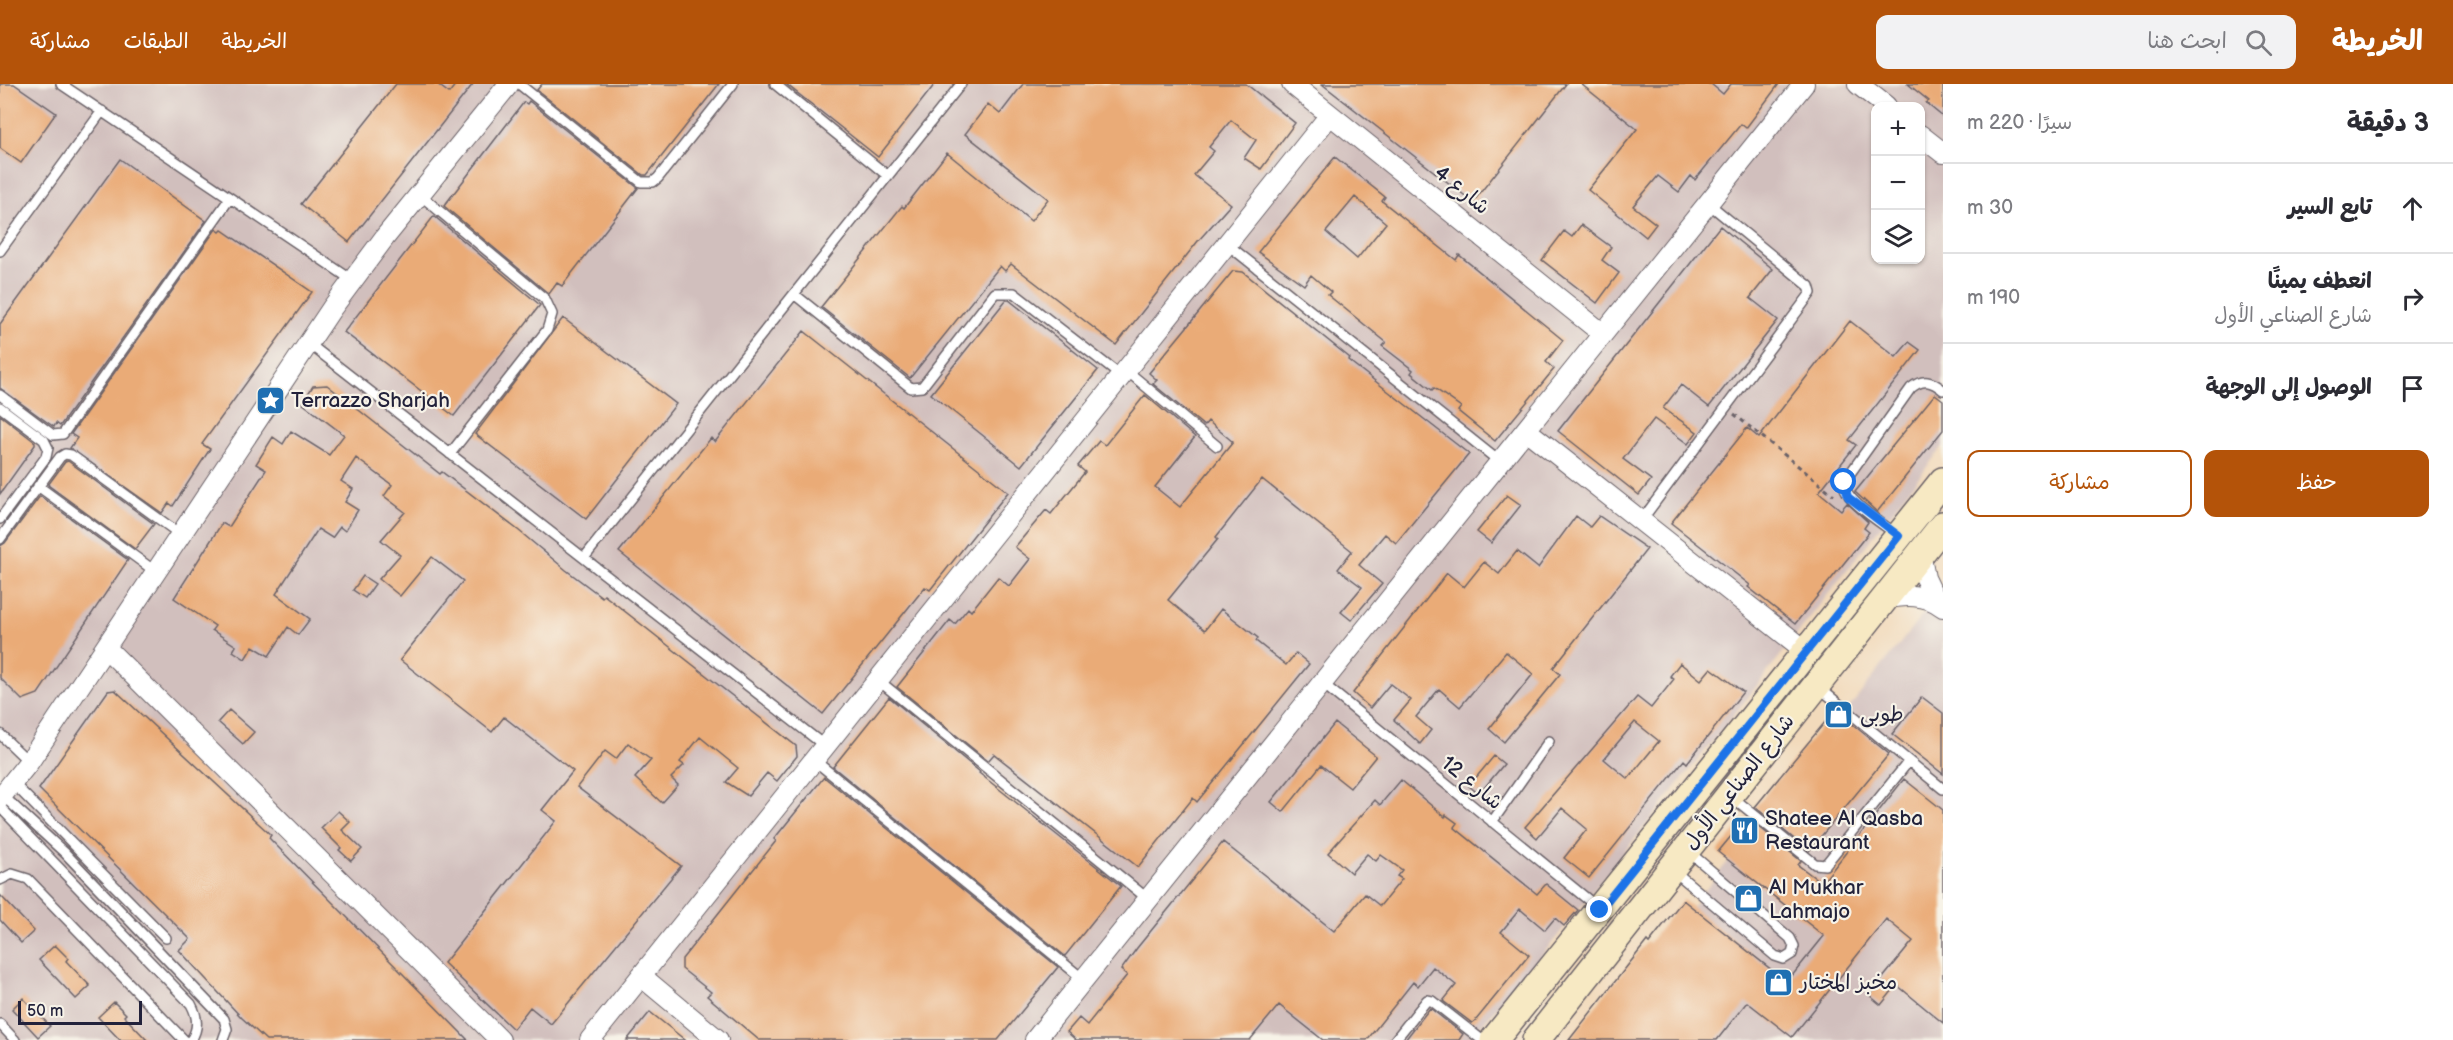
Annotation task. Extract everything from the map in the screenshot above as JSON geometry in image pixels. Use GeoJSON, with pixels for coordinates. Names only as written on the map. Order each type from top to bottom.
{"type":"FeatureCollection","features":[{"type":"Feature","properties":{"kind":"main road","name":"شارع الصناعي الأول"},"geometry":{"type":"LineString","coordinates":[[1494,1040],[1943,481]]}},
{"type":"Feature","properties":{"kind":"main road","name":"شارع الصناعي الأول"},"geometry":{"type":"LineString","coordinates":[[1536,1040],[1943,525]]}},
{"type":"Feature","properties":{"kind":"street"},"geometry":{"type":"LineString","coordinates":[[4,796],[106,648],[352,280],[509,84]]}},
{"type":"Feature","properties":{"kind":"street","name":"شارع 4"},"geometry":{"type":"LineString","coordinates":[[1292,84],[1603,334]]}},
{"type":"Feature","properties":{"kind":"street"},"geometry":{"type":"LineString","coordinates":[[1035,1040],[1804,84]]}},
{"type":"Feature","properties":{"kind":"street"},"geometry":{"type":"LineString","coordinates":[[1858,84],[1881,102]]}},
{"type":"Feature","properties":{"kind":"street"},"geometry":{"type":"LineString","coordinates":[[590,1040],[1330,115]]}},
{"type":"Feature","properties":{"kind":"street"},"geometry":{"type":"LineString","coordinates":[[1925,139],[1943,153]]}},
{"type":"Feature","properties":{"kind":"street"},"geometry":{"type":"LineString","coordinates":[[1526,430],[1807,652]]}},
{"type":"Feature","properties":{"kind":"street"},"geometry":{"type":"LineString","coordinates":[[1920,553],[1925,578],[1939,604]]}},
{"type":"Feature","properties":{"kind":"street"},"geometry":{"type":"LineString","coordinates":[[1883,599],[1910,596],[1939,604]]}},
{"type":"Feature","properties":{"kind":"street"},"geometry":{"type":"LineString","coordinates":[[106,648],[500,1040]]}},
{"type":"Feature","properties":{"kind":"street"},"geometry":{"type":"LineString","coordinates":[[641,976],[718,1040]]}},
{"type":"Feature","properties":{"kind":"lane"},"geometry":{"type":"LineString","coordinates":[[61,84],[352,280]]}},
{"type":"Feature","properties":{"kind":"lane"},"geometry":{"type":"LineString","coordinates":[[519,84],[641,182],[647,183],[658,178],[733,84]]}},
{"type":"Feature","properties":{"kind":"lane"},"geometry":{"type":"LineString","coordinates":[[775,84],[888,176]]}},
{"type":"Feature","properties":{"kind":"lane"},"geometry":{"type":"LineString","coordinates":[[584,558],[961,84]]}},
{"type":"Feature","properties":{"kind":"lane"},"geometry":{"type":"LineString","coordinates":[[0,251],[102,111]]}},
{"type":"Feature","properties":{"kind":"lane"},"geometry":{"type":"LineString","coordinates":[[419,194],[545,299],[552,314],[547,330],[450,454]]}},
{"type":"Feature","properties":{"kind":"lane"},"geometry":{"type":"LineString","coordinates":[[0,395],[53,435],[63,434],[230,198]]}},
{"type":"Feature","properties":{"kind":"lane"},"geometry":{"type":"LineString","coordinates":[[1641,521],[1810,296],[1811,289],[1708,204]]}},
{"type":"Feature","properties":{"kind":"lane"},"geometry":{"type":"LineString","coordinates":[[1227,244],[1500,462]]}},
{"type":"Feature","properties":{"kind":"lane"},"geometry":{"type":"LineString","coordinates":[[794,294],[911,388],[922,387],[995,293],[1014,293],[1124,373],[1217,446]]}},
{"type":"Feature","properties":{"kind":"lane"},"geometry":{"type":"LineString","coordinates":[[308,343],[584,558],[820,753],[1083,980]]}},
{"type":"Feature","properties":{"kind":"lane"},"geometry":{"type":"LineString","coordinates":[[1899,536],[1848,497],[1844,482],[1911,388],[1928,381],[1943,390]]}},
{"type":"Feature","properties":{"kind":"lane"},"geometry":{"type":"LineString","coordinates":[[0,407],[44,440],[48,448],[46,457],[0,519]]}},
{"type":"Feature","properties":{"kind":"lane"},"geometry":{"type":"LineString","coordinates":[[0,539],[60,457],[69,454],[181,535]]}},
{"type":"Feature","properties":{"kind":"lane"},"geometry":{"type":"LineString","coordinates":[[39,486],[156,572]]}},
{"type":"Feature","properties":{"kind":"lane"},"geometry":{"type":"LineString","coordinates":[[878,680],[1148,899]]}},
{"type":"Feature","properties":{"kind":"lane","name":"شارع 12"},"geometry":{"type":"LineString","coordinates":[[1322,683],[1600,910]]}},
{"type":"Feature","properties":{"kind":"lane"},"geometry":{"type":"LineString","coordinates":[[1816,685],[1943,789]]}},
{"type":"Feature","properties":{"kind":"lane"},"geometry":{"type":"LineString","coordinates":[[0,734],[29,762]]}},
{"type":"Feature","properties":{"kind":"lane"},"geometry":{"type":"LineString","coordinates":[[1492,822],[1549,741]]}},
{"type":"Feature","properties":{"kind":"lane"},"geometry":{"type":"LineString","coordinates":[[1730,794],[1815,864],[1825,865],[1909,761]]}},
{"type":"Feature","properties":{"kind":"lane"},"geometry":{"type":"LineString","coordinates":[[4,796],[166,938]]}},
{"type":"Feature","properties":{"kind":"lane"},"geometry":{"type":"LineString","coordinates":[[4,796],[191,1004],[197,1020],[197,1029],[191,1040]]}},
{"type":"Feature","properties":{"kind":"lane"},"geometry":{"type":"LineString","coordinates":[[4,796],[65,853],[224,1019],[227,1029],[223,1040]]}},
{"type":"Feature","properties":{"kind":"lane"},"geometry":{"type":"LineString","coordinates":[[1678,859],[1790,938],[1794,946],[1792,954],[1784,959],[1775,956],[1678,859]]}},
{"type":"Feature","properties":{"kind":"lane"},"geometry":{"type":"LineString","coordinates":[[0,880],[12,874],[28,879],[184,1040]]}},
{"type":"Feature","properties":{"kind":"lane"},"geometry":{"type":"LineString","coordinates":[[1395,1040],[1427,1000],[1432,1000],[1482,1040]]}},
{"type":"Feature","properties":{"kind":"lane"},"geometry":{"type":"LineString","coordinates":[[0,1024],[15,1040]]}},
{"type":"Feature","properties":{"kind":"path"},"geometry":{"type":"LineString","coordinates":[[1726,408],[1838,498]]}},
{"type":"Feature","properties":{"kind":"shaded area"},"geometry":{"type":"Polygon","coordinates":[[[0,84],[1943,84],[1943,446],[1763,678],[1540,958],[1468,1040],[0,1040],[0,84]]]}},
{"type":"Feature","properties":{"kind":"shaded area"},"geometry":{"type":"Polygon","coordinates":[[[1943,589],[1943,1040],[1587,1040],[1943,589]]]}},
{"type":"Feature","properties":{"kind":"building"},"geometry":{"type":"Polygon","coordinates":[[[0,84],[14,84],[56,113],[21,163],[0,148],[0,84]]]}},
{"type":"Feature","properties":{"kind":"building"},"geometry":{"type":"Polygon","coordinates":[[[396,84],[437,84],[449,93],[456,84],[473,84],[349,242],[301,204],[396,84]]]}},
{"type":"Feature","properties":{"kind":"building"},"geometry":{"type":"Polygon","coordinates":[[[542,84],[719,84],[647,175],[643,175],[537,90],[542,84]]]}},
{"type":"Feature","properties":{"kind":"building"},"geometry":{"type":"Polygon","coordinates":[[[786,84],[935,84],[878,157],[786,84]]]}},
{"type":"Feature","properties":{"kind":"building"},"geometry":{"type":"Polygon","coordinates":[[[1023,84],[1246,84],[1295,123],[1261,169],[1244,158],[1256,140],[1231,120],[1209,147],[1214,151],[1194,175],[1231,204],[1198,241],[1116,345],[1011,264],[1005,271],[1000,266],[910,378],[821,307],[947,153],[1031,221],[1048,199],[965,134],[988,104],[1000,114],[1023,84]]]}},
{"type":"Feature","properties":{"kind":"building"},"geometry":{"type":"Polygon","coordinates":[[[1322,84],[1566,84],[1473,202],[1322,84]]]}},
{"type":"Feature","properties":{"kind":"building"},"geometry":{"type":"Polygon","coordinates":[[[1581,84],[1711,84],[1723,94],[1731,84],[1779,84],[1746,128],[1741,124],[1695,180],[1691,176],[1679,192],[1658,176],[1633,206],[1656,224],[1646,237],[1588,190],[1637,129],[1581,84]]]}},
{"type":"Feature","properties":{"kind":"building"},"geometry":{"type":"Polygon","coordinates":[[[1908,84],[1943,84],[1943,117],[1926,103],[1929,101],[1908,84]]]}},
{"type":"Feature","properties":{"kind":"building"},"geometry":{"type":"Polygon","coordinates":[[[529,101],[638,188],[562,286],[557,283],[549,294],[444,206],[524,102],[527,104],[529,101]]]}},
{"type":"Feature","properties":{"kind":"building"},"geometry":{"type":"Polygon","coordinates":[[[1335,157],[1385,197],[1382,201],[1456,260],[1459,255],[1563,340],[1546,362],[1554,369],[1495,441],[1458,411],[1461,407],[1434,388],[1432,390],[1411,373],[1413,370],[1382,346],[1386,342],[1328,295],[1331,292],[1311,275],[1304,285],[1258,252],[1335,157]],[[1355,197],[1326,232],[1357,259],[1386,223],[1355,197]]]}},
{"type":"Feature","properties":{"kind":"building"},"geometry":{"type":"Polygon","coordinates":[[[120,159],[206,221],[60,426],[56,423],[54,427],[0,388],[0,324],[120,159]]]}},
{"type":"Feature","properties":{"kind":"building"},"geometry":{"type":"Polygon","coordinates":[[[434,216],[540,305],[454,416],[344,332],[434,216]]]}},
{"type":"Feature","properties":{"kind":"building"},"geometry":{"type":"Polygon","coordinates":[[[1581,225],[1611,247],[1602,260],[1619,273],[1597,303],[1542,260],[1564,231],[1572,237],[1581,225]]]}},
{"type":"Feature","properties":{"kind":"building"},"geometry":{"type":"Polygon","coordinates":[[[1720,226],[1773,269],[1750,298],[1778,320],[1709,407],[1681,385],[1663,408],[1697,432],[1688,444],[1654,419],[1623,459],[1651,480],[1639,495],[1558,431],[1720,226]]]}},
{"type":"Feature","properties":{"kind":"building"},"geometry":{"type":"Polygon","coordinates":[[[216,229],[220,232],[222,230],[312,292],[202,444],[210,449],[173,506],[169,503],[162,513],[70,448],[77,438],[71,434],[216,229]]]}},
{"type":"Feature","properties":{"kind":"building"},"geometry":{"type":"Polygon","coordinates":[[[1233,271],[1243,272],[1350,358],[1348,360],[1469,454],[1396,543],[1385,534],[1359,565],[1382,584],[1351,620],[1341,612],[1362,587],[1338,569],[1352,551],[1262,479],[1216,537],[1218,539],[1168,600],[1205,630],[1221,609],[1258,638],[1256,641],[1286,665],[1296,653],[1309,664],[1197,802],[1193,798],[1138,867],[994,754],[988,761],[897,687],[950,620],[955,624],[968,608],[971,611],[998,577],[1009,586],[1030,559],[1015,547],[1046,510],[1051,514],[1085,472],[1078,466],[1099,441],[1105,445],[1145,395],[1195,437],[1155,487],[1180,507],[1233,442],[1208,421],[1204,426],[1153,384],[1157,380],[1149,373],[1233,271]]]}},
{"type":"Feature","properties":{"kind":"building"},"geometry":{"type":"Polygon","coordinates":[[[1006,300],[1009,300],[1098,370],[1021,466],[931,394],[1006,300]]]}},
{"type":"Feature","properties":{"kind":"building"},"geometry":{"type":"Polygon","coordinates":[[[563,318],[676,404],[586,519],[475,434],[563,318]]]}},
{"type":"Feature","properties":{"kind":"building"},"geometry":{"type":"Polygon","coordinates":[[[1850,321],[1896,357],[1909,342],[1920,350],[1849,440],[1856,445],[1819,492],[1841,510],[1847,503],[1868,522],[1864,528],[1869,532],[1795,624],[1748,587],[1750,585],[1671,523],[1747,428],[1759,438],[1850,321]]]}},
{"type":"Feature","properties":{"kind":"building"},"geometry":{"type":"Polygon","coordinates":[[[804,331],[1008,492],[930,590],[925,587],[823,714],[619,552],[711,438],[715,442],[804,331]]]}},
{"type":"Feature","properties":{"kind":"building"},"geometry":{"type":"Polygon","coordinates":[[[327,385],[440,474],[442,472],[518,530],[566,570],[602,597],[604,595],[796,746],[797,756],[777,781],[767,773],[748,796],[726,782],[738,768],[700,737],[680,762],[684,765],[671,778],[678,785],[662,803],[635,778],[651,760],[628,743],[616,759],[605,751],[577,787],[681,866],[551,1024],[530,1007],[513,1029],[444,963],[556,821],[542,810],[573,771],[504,717],[492,732],[400,660],[463,581],[432,557],[400,596],[379,579],[400,555],[381,540],[405,512],[384,496],[392,485],[356,458],[341,481],[353,489],[345,502],[358,510],[345,531],[340,527],[332,538],[318,529],[276,594],[310,619],[298,635],[288,627],[269,656],[253,646],[245,659],[233,651],[236,646],[212,630],[215,626],[174,598],[222,523],[229,527],[266,470],[256,464],[273,437],[283,444],[291,431],[329,455],[344,435],[302,403],[313,386],[327,385]]]}},
{"type":"Feature","properties":{"kind":"building"},"geometry":{"type":"Polygon","coordinates":[[[1935,394],[1943,400],[1943,430],[1877,512],[1855,492],[1935,394]]]}},
{"type":"Feature","properties":{"kind":"building"},"geometry":{"type":"Polygon","coordinates":[[[0,415],[35,442],[35,445],[0,494],[0,415]]]}},
{"type":"Feature","properties":{"kind":"building"},"geometry":{"type":"Polygon","coordinates":[[[68,461],[154,524],[135,549],[48,485],[68,461]]]}},
{"type":"Feature","properties":{"kind":"building"},"geometry":{"type":"Polygon","coordinates":[[[1507,495],[1521,505],[1491,543],[1477,532],[1507,495]]]}},
{"type":"Feature","properties":{"kind":"building"},"geometry":{"type":"Polygon","coordinates":[[[40,496],[128,560],[38,694],[22,700],[0,678],[0,546],[5,543],[40,496]]]}},
{"type":"Feature","properties":{"kind":"building"},"geometry":{"type":"Polygon","coordinates":[[[1576,516],[1590,527],[1599,516],[1647,549],[1553,668],[1560,674],[1504,742],[1489,729],[1533,674],[1506,652],[1460,707],[1439,689],[1416,717],[1431,730],[1420,744],[1394,720],[1411,700],[1390,684],[1370,708],[1353,693],[1447,573],[1464,587],[1484,562],[1499,574],[1517,551],[1538,568],[1576,516]]]}},
{"type":"Feature","properties":{"kind":"building"},"geometry":{"type":"Polygon","coordinates":[[[363,576],[375,584],[365,598],[353,590],[363,576]]]}},
{"type":"Feature","properties":{"kind":"building"},"geometry":{"type":"Polygon","coordinates":[[[1680,663],[1701,680],[1711,668],[1743,692],[1687,763],[1684,760],[1589,878],[1564,858],[1587,829],[1562,808],[1537,838],[1525,827],[1637,697],[1651,708],[1674,679],[1670,676],[1680,663]],[[1635,722],[1604,759],[1628,779],[1659,741],[1635,722]]]}},
{"type":"Feature","properties":{"kind":"building"},"geometry":{"type":"Polygon","coordinates":[[[115,690],[271,835],[269,838],[468,1040],[266,1040],[242,1018],[179,950],[190,939],[39,789],[108,691],[115,690]]]}},
{"type":"Feature","properties":{"kind":"building"},"geometry":{"type":"Polygon","coordinates":[[[889,697],[979,773],[1121,886],[1065,956],[833,767],[889,697]]]}},
{"type":"Feature","properties":{"kind":"building"},"geometry":{"type":"Polygon","coordinates":[[[1922,697],[1943,713],[1943,774],[1892,734],[1922,697]]]}},
{"type":"Feature","properties":{"kind":"building"},"geometry":{"type":"Polygon","coordinates":[[[229,710],[254,732],[243,744],[218,722],[229,710]]]}},
{"type":"Feature","properties":{"kind":"building"},"geometry":{"type":"Polygon","coordinates":[[[1835,710],[1889,754],[1809,851],[1755,807],[1835,710]]]}},
{"type":"Feature","properties":{"kind":"building"},"geometry":{"type":"Polygon","coordinates":[[[1335,723],[1376,756],[1350,788],[1321,765],[1283,812],[1271,802],[1335,723]]]}},
{"type":"Feature","properties":{"kind":"building"},"geometry":{"type":"Polygon","coordinates":[[[1494,756],[1504,764],[1479,794],[1469,786],[1494,756]]]}},
{"type":"Feature","properties":{"kind":"building"},"geometry":{"type":"Polygon","coordinates":[[[824,777],[1058,967],[998,1040],[759,1040],[707,996],[711,992],[682,969],[682,959],[824,777]]]}},
{"type":"Feature","properties":{"kind":"building"},"geometry":{"type":"Polygon","coordinates":[[[1904,779],[1943,810],[1943,1023],[1897,985],[1881,1005],[1869,995],[1913,941],[1886,919],[1792,1037],[1747,1002],[1717,1040],[1569,1040],[1647,941],[1649,943],[1683,900],[1787,982],[1824,936],[1718,852],[1747,817],[1801,861],[1798,865],[1822,883],[1904,779]]]}},
{"type":"Feature","properties":{"kind":"building"},"geometry":{"type":"Polygon","coordinates":[[[1401,780],[1445,817],[1446,815],[1457,823],[1454,827],[1537,894],[1546,884],[1578,910],[1564,926],[1555,918],[1545,930],[1520,909],[1501,932],[1529,955],[1476,1020],[1472,1023],[1443,1001],[1456,985],[1433,967],[1418,986],[1413,982],[1367,1040],[1323,1040],[1279,1005],[1250,1040],[1076,1040],[1067,1032],[1079,1018],[1087,1025],[1127,975],[1121,970],[1137,948],[1223,842],[1334,931],[1365,894],[1380,906],[1402,879],[1397,876],[1402,870],[1381,855],[1376,861],[1367,854],[1351,873],[1328,853],[1375,800],[1380,805],[1401,780]]]}},
{"type":"Feature","properties":{"kind":"building"},"geometry":{"type":"Polygon","coordinates":[[[338,811],[350,822],[342,830],[362,849],[351,861],[321,828],[338,811]]]}},
{"type":"Feature","properties":{"kind":"building"},"geometry":{"type":"Polygon","coordinates":[[[0,895],[34,931],[21,943],[0,920],[0,895]]]}},
{"type":"Feature","properties":{"kind":"building"},"geometry":{"type":"Polygon","coordinates":[[[55,945],[68,958],[66,961],[90,986],[76,999],[39,960],[55,945]]]}},
{"type":"Feature","properties":{"kind":"building"},"geometry":{"type":"Polygon","coordinates":[[[23,998],[50,1026],[38,1037],[12,1009],[23,998]]]}},
{"type":"Feature","properties":{"kind":"building"},"geometry":{"type":"Polygon","coordinates":[[[114,1002],[147,1040],[120,1040],[98,1017],[114,1002]]]}},
{"type":"Feature","properties":{"kind":"building"},"geometry":{"type":"Polygon","coordinates":[[[1430,1008],[1463,1034],[1459,1040],[1405,1040],[1430,1008]]]}},
{"type":"Feature","properties":{"kind":"building"},"geometry":{"type":"Polygon","coordinates":[[[650,1012],[685,1040],[627,1040],[650,1012]]]}},
{"type":"Feature","properties":{"kind":"place","name":"Terrazzo Sharjah"},"geometry":{"type":"Point","coordinates":[270,400]}},
{"type":"Feature","properties":{"kind":"place","name":"طوبى"},"geometry":{"type":"Point","coordinates":[1839,714]}},
{"type":"Feature","properties":{"kind":"place","name":"Shatee Al Qasba Restaurant"},"geometry":{"type":"Point","coordinates":[1744,830]}},
{"type":"Feature","properties":{"kind":"place","name":"Al Mukhar Lahmajo"},"geometry":{"type":"Point","coordinates":[1748,899]}},
{"type":"Feature","properties":{"kind":"place","name":"مخبز المختار"},"geometry":{"type":"Point","coordinates":[1779,982]}},
{"type":"Feature","properties":{"kind":"route"},"geometry":{"type":"LineString","coordinates":[[1600,910],[1899,536],[1848,497],[1844,482]]}}]}
